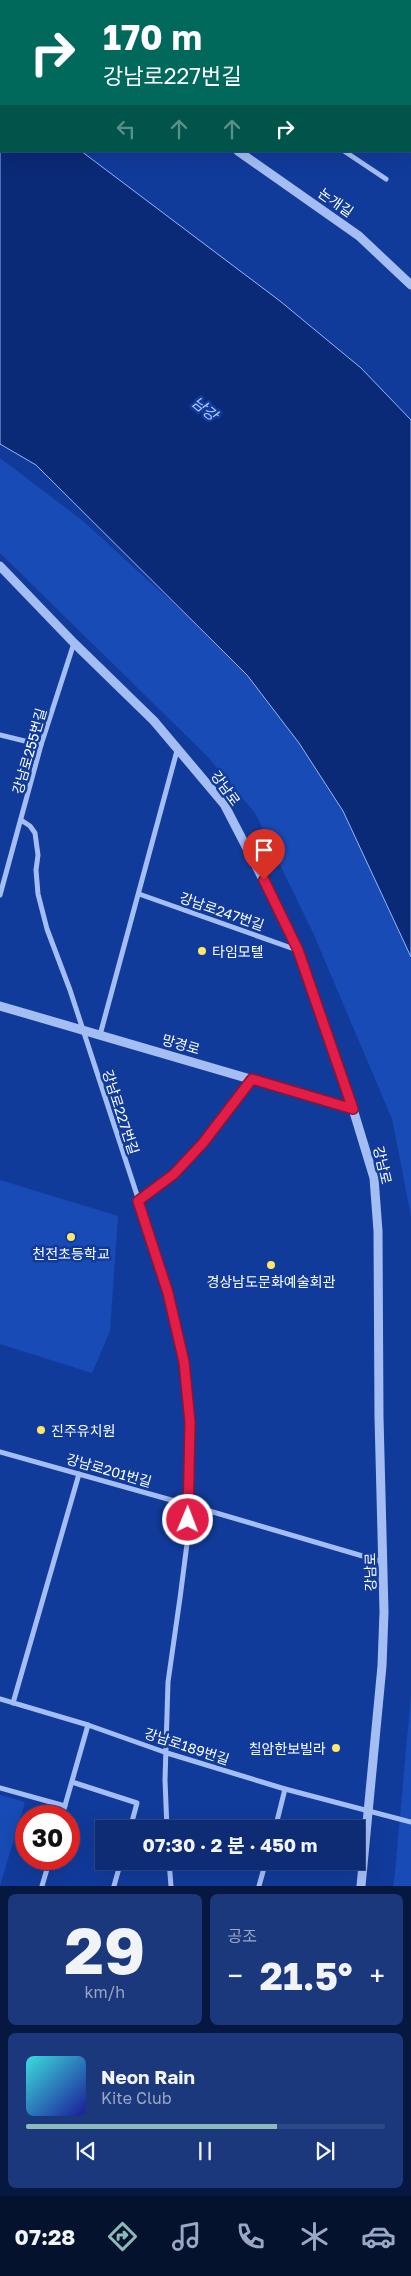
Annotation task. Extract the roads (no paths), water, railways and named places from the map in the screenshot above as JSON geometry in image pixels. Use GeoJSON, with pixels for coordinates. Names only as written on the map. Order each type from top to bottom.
{"type":"FeatureCollection","features":[{"type":"Feature","properties":{"kind":"street","name":"논개길"},"geometry":{"type":"LineString","coordinates":[[239,152],[359,236],[411,285]]}},
{"type":"Feature","properties":{"kind":"street"},"geometry":{"type":"LineString","coordinates":[[346,152],[386,179]]}},
{"type":"Feature","properties":{"kind":"street","name":"강남로"},"geometry":{"type":"LineString","coordinates":[[0,566],[74,643],[178,746],[224,804],[298,950],[353,1109],[374,1178],[378,1231],[379,1417],[384,1562],[382,1666],[361,1886]]}},
{"type":"Feature","properties":{"kind":"street","name":"강남로255번길"},"geometry":{"type":"LineString","coordinates":[[0,894],[42,745],[74,643]]}},
{"type":"Feature","properties":{"kind":"street"},"geometry":{"type":"LineString","coordinates":[[0,735],[42,745]]}},
{"type":"Feature","properties":{"kind":"street"},"geometry":{"type":"LineString","coordinates":[[100,1035],[178,746]]}},
{"type":"Feature","properties":{"kind":"street","name":"강남로227번길"},"geometry":{"type":"LineString","coordinates":[[21,820],[30,826],[35,833],[38,855],[36,870],[38,894],[47,929],[168,1293],[184,1362],[190,1422],[188,1536],[168,1682],[165,1780],[167,1820]]}},
{"type":"Feature","properties":{"kind":"street","name":"강남로247번길"},"geometry":{"type":"LineString","coordinates":[[139,894],[298,950]]}},
{"type":"Feature","properties":{"kind":"street","name":"망경로"},"geometry":{"type":"LineString","coordinates":[[0,1006],[353,1109]]}},
{"type":"Feature","properties":{"kind":"street"},"geometry":{"type":"LineString","coordinates":[[138,1201],[174,1174],[203,1143],[252,1079]]}},
{"type":"Feature","properties":{"kind":"street","name":"강남로201번길"},"geometry":{"type":"LineString","coordinates":[[0,1452],[189,1504],[384,1562]]}},
{"type":"Feature","properties":{"kind":"street"},"geometry":{"type":"LineString","coordinates":[[13,1703],[79,1474]]}},
{"type":"Feature","properties":{"kind":"street","name":"강남로189번길"},"geometry":{"type":"LineString","coordinates":[[0,1699],[88,1724],[167,1752],[286,1789],[411,1822]]}},
{"type":"Feature","properties":{"kind":"street"},"geometry":{"type":"LineString","coordinates":[[64,1805],[88,1724]]}},
{"type":"Feature","properties":{"kind":"street"},"geometry":{"type":"LineString","coordinates":[[72,1782],[137,1803],[132,1820]]}},
{"type":"Feature","properties":{"kind":"street"},"geometry":{"type":"LineString","coordinates":[[0,1788],[60,1805]]}},
{"type":"Feature","properties":{"kind":"street"},"geometry":{"type":"LineString","coordinates":[[277,1820],[286,1789]]}},
{"type":"Feature","properties":{"kind":"street"},"geometry":{"type":"LineString","coordinates":[[42,1886],[47,1870]]}},
{"type":"Feature","properties":{"kind":"street"},"geometry":{"type":"LineString","coordinates":[[114,1886],[118,1870]]}},
{"type":"Feature","properties":{"kind":"street"},"geometry":{"type":"LineString","coordinates":[[170,1870],[171,1886]]}},
{"type":"Feature","properties":{"kind":"street"},"geometry":{"type":"LineString","coordinates":[[259,1886],[263,1870]]}},
{"type":"Feature","properties":{"kind":"water","name":"남강"},"geometry":{"type":"Polygon","coordinates":[[[0,152],[82,152],[280,301],[361,368],[411,420],[411,957],[343,811],[299,743],[247,675],[36,465],[0,444],[0,152]]]}},
{"type":"Feature","properties":{"kind":"place","name":"타임모텔"},"geometry":{"type":"Point","coordinates":[202,951]}},
{"type":"Feature","properties":{"kind":"place","name":"천전초등학교"},"geometry":{"type":"Point","coordinates":[71,1237]}},
{"type":"Feature","properties":{"kind":"place","name":"경상남도문화예술회관"},"geometry":{"type":"Point","coordinates":[271,1265]}},
{"type":"Feature","properties":{"kind":"place","name":"진주유치원"},"geometry":{"type":"Point","coordinates":[41,1430]}},
{"type":"Feature","properties":{"kind":"place","name":"칠암한보빌라"},"geometry":{"type":"Point","coordinates":[336,1748]}}]}
